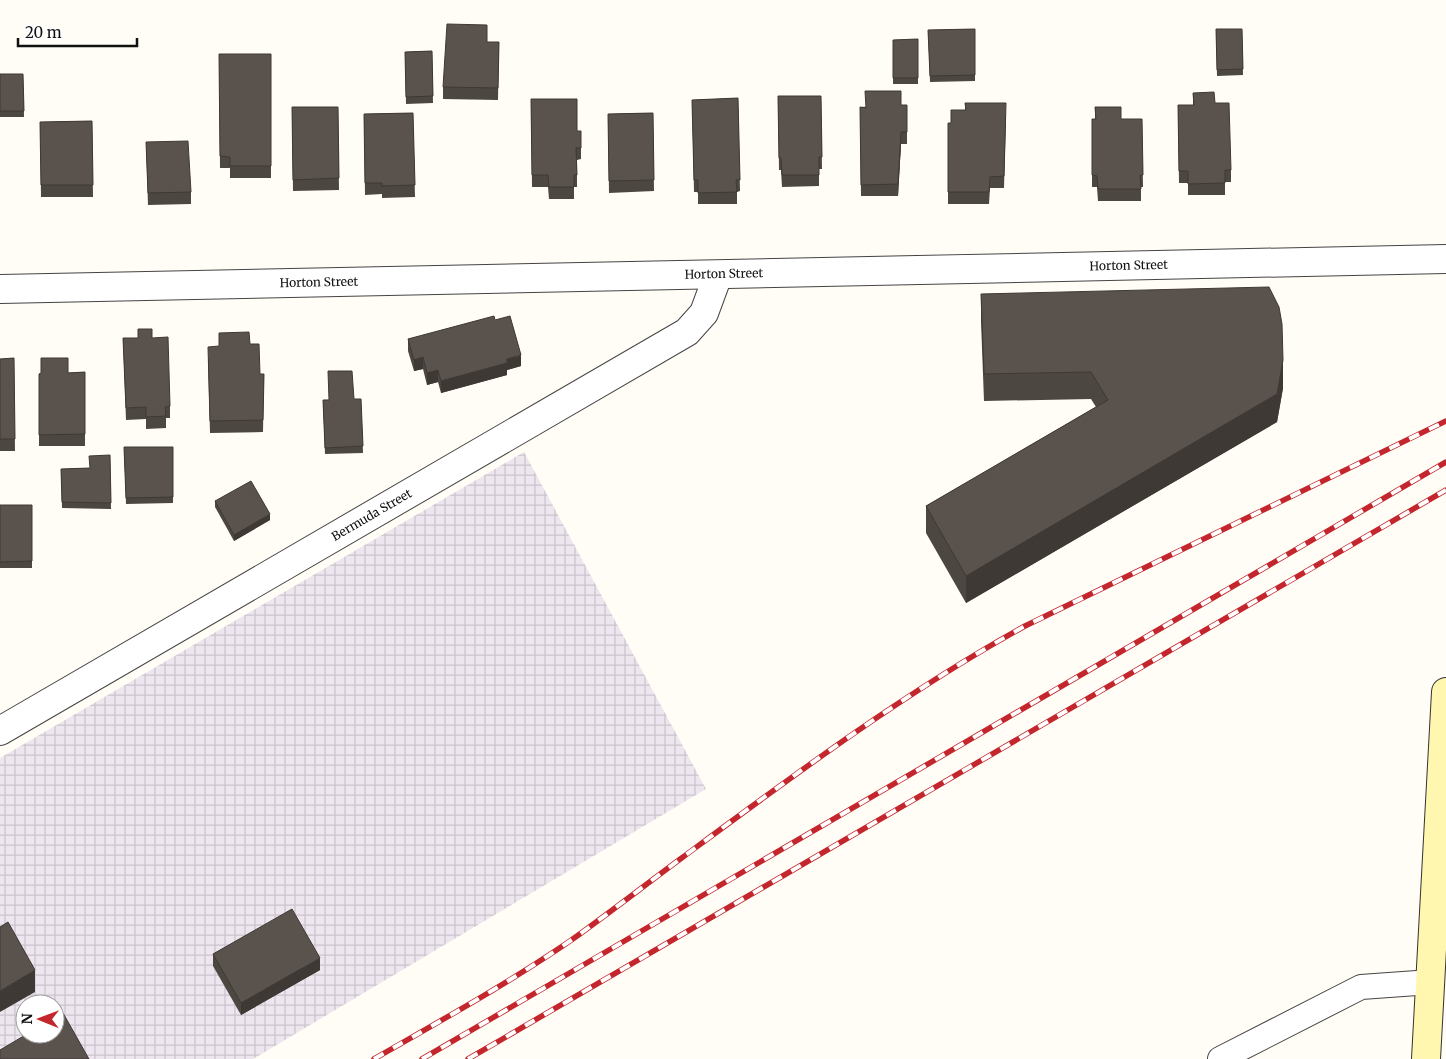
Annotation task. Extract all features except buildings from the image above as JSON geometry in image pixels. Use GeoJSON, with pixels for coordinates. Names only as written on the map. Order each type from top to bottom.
{"type":"FeatureCollection","features":[{"type":"Feature","properties":{"kind":"street","name":"Horton Street"},"geometry":{"type":"LineString","coordinates":[[0,289],[1446,259]]}},
{"type":"Feature","properties":{"kind":"street","name":"Bermuda Street"},"geometry":{"type":"LineString","coordinates":[[0,731],[687,332],[704,314],[718,275]]}},
{"type":"Feature","properties":{"kind":"street"},"geometry":{"type":"LineString","coordinates":[[1426,1059],[1430,982],[1441,882],[1446,692]]}},
{"type":"Feature","properties":{"kind":"lane"},"geometry":{"type":"LineString","coordinates":[[1220,1059],[1360,987],[1430,982]]}},
{"type":"Feature","properties":{"kind":"shaded area"},"geometry":{"type":"Polygon","coordinates":[[[524,452],[706,789],[253,1059],[0,1059],[0,758],[524,452]]]}},
{"type":"Feature","properties":{"kind":"railway"},"geometry":{"type":"LineString","coordinates":[[374,1059],[498,987],[570,941],[850,736],[980,652],[1025,626],[1446,421]]}},
{"type":"Feature","properties":{"kind":"railway"},"geometry":{"type":"LineString","coordinates":[[422,1059],[1446,462]]}},
{"type":"Feature","properties":{"kind":"railway"},"geometry":{"type":"LineString","coordinates":[[468,1059],[1446,490]]}}]}
